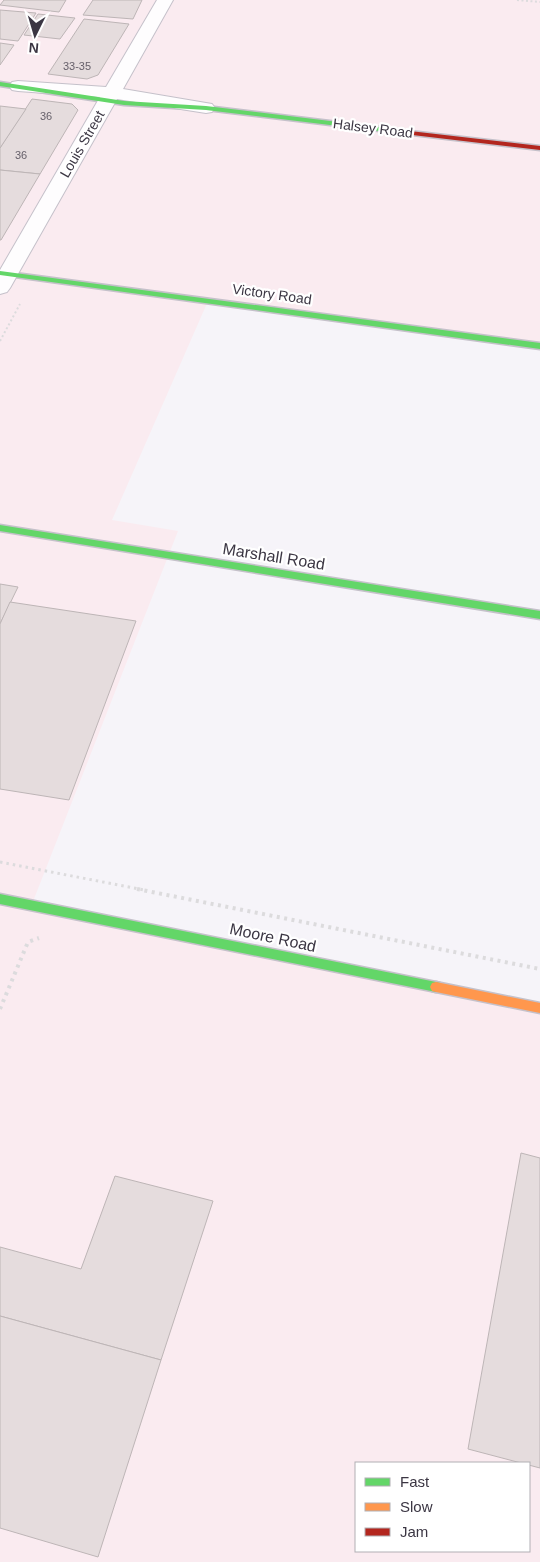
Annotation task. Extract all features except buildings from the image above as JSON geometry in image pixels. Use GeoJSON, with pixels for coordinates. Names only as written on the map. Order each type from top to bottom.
{"type":"FeatureCollection","features":[{"type":"Feature","properties":{"kind":"street","name":"Louis Street"},"geometry":{"type":"LineString","coordinates":[[3,278],[165,0]]}},
{"type":"Feature","properties":{"kind":"street","name":"Halsey Road"},"geometry":{"type":"LineString","coordinates":[[0,84],[82,88],[110,96],[147,96],[206,108],[540,148]]}},
{"type":"Feature","properties":{"kind":"street","name":"Victory Road"},"geometry":{"type":"LineString","coordinates":[[3,278],[540,346]]}},
{"type":"Feature","properties":{"kind":"street","name":"Marshall Road"},"geometry":{"type":"LineString","coordinates":[[1,529],[540,615]]}},
{"type":"Feature","properties":{"kind":"street","name":"Moore Road"},"geometry":{"type":"LineString","coordinates":[[0,899],[540,1008]]}},
{"type":"Feature","properties":{"kind":"path"},"geometry":{"type":"LineString","coordinates":[[517,0],[540,2]]}},
{"type":"Feature","properties":{"kind":"path"},"geometry":{"type":"LineString","coordinates":[[0,341],[24,298]]}},
{"type":"Feature","properties":{"kind":"path"},"geometry":{"type":"LineString","coordinates":[[0,862],[540,969]]}},
{"type":"Feature","properties":{"kind":"shaded area"},"geometry":{"type":"Polygon","coordinates":[[[0,0],[540,0],[540,346],[208,301],[112,520],[178,531],[32,904],[540,1008],[540,1562],[0,1562],[0,0]]]}},
{"type":"Feature","properties":{"kind":"traffic: fast"},"geometry":{"type":"LineString","coordinates":[[0,84],[124,103],[206,108],[404,132]]}},
{"type":"Feature","properties":{"kind":"traffic: fast"},"geometry":{"type":"LineString","coordinates":[[0,273],[540,346]]}},
{"type":"Feature","properties":{"kind":"traffic: fast"},"geometry":{"type":"LineString","coordinates":[[0,528],[540,615]]}},
{"type":"Feature","properties":{"kind":"traffic: fast"},"geometry":{"type":"LineString","coordinates":[[0,899],[436,987]]}},
{"type":"Feature","properties":{"kind":"traffic: slow"},"geometry":{"type":"LineString","coordinates":[[436,987],[540,1008]]}},
{"type":"Feature","properties":{"kind":"traffic: jam"},"geometry":{"type":"LineString","coordinates":[[404,132],[540,148]]}}]}
